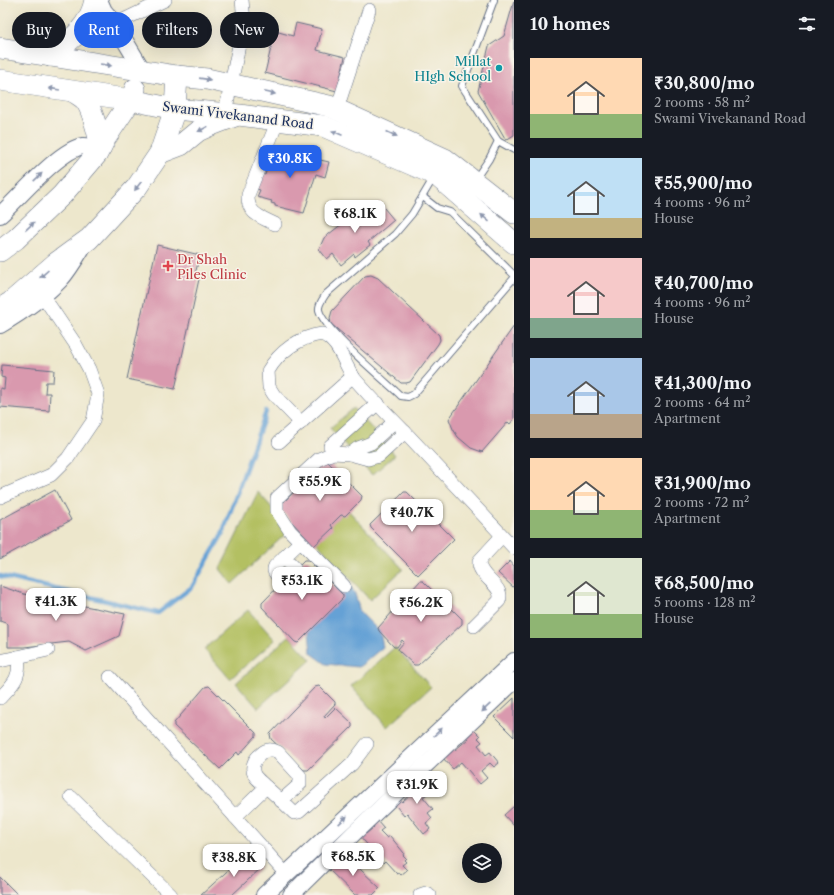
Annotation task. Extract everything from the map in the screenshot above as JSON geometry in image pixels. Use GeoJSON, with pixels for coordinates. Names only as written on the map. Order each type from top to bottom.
{"type":"FeatureCollection","features":[{"type":"Feature","properties":{"kind":"main road"},"geometry":{"type":"LineString","coordinates":[[50,56],[69,42],[82,29],[94,6],[95,0]]}},
{"type":"Feature","properties":{"kind":"main road","name":"Swami Vivekanand Road"},"geometry":{"type":"LineString","coordinates":[[0,48],[207,80],[337,109],[440,167],[514,243]]}},
{"type":"Feature","properties":{"kind":"main road"},"geometry":{"type":"LineString","coordinates":[[0,251],[16,239],[62,195],[97,154],[104,139],[131,100],[143,71]]}},
{"type":"Feature","properties":{"kind":"main road"},"geometry":{"type":"LineString","coordinates":[[0,309],[11,302],[56,263],[89,239],[137,187],[160,153],[175,109],[177,76]]}},
{"type":"Feature","properties":{"kind":"main road","name":"Swami Vivekanand Road"},"geometry":{"type":"LineString","coordinates":[[0,80],[131,100],[175,109],[232,114],[323,126],[440,167],[474,181],[514,213]]}},
{"type":"Feature","properties":{"kind":"main road"},"geometry":{"type":"LineString","coordinates":[[74,92],[85,100],[98,134],[101,147]]}},
{"type":"Feature","properties":{"kind":"main road"},"geometry":{"type":"LineString","coordinates":[[160,153],[181,144],[198,131],[232,114]]}},
{"type":"Feature","properties":{"kind":"street"},"geometry":{"type":"LineString","coordinates":[[100,0],[105,12]]}},
{"type":"Feature","properties":{"kind":"street"},"geometry":{"type":"LineString","coordinates":[[134,15],[165,0]]}},
{"type":"Feature","properties":{"kind":"street"},"geometry":{"type":"LineString","coordinates":[[232,114],[232,85],[244,20],[242,0]]}},
{"type":"Feature","properties":{"kind":"street"},"geometry":{"type":"LineString","coordinates":[[337,109],[369,10]]}},
{"type":"Feature","properties":{"kind":"street"},"geometry":{"type":"LineString","coordinates":[[129,48],[143,71]]}},
{"type":"Feature","properties":{"kind":"street"},"geometry":{"type":"LineString","coordinates":[[275,224],[253,213],[248,202],[248,195],[278,120]]}},
{"type":"Feature","properties":{"kind":"street"},"geometry":{"type":"LineString","coordinates":[[0,214],[40,174],[72,150],[82,146],[101,147]]}},
{"type":"Feature","properties":{"kind":"street"},"geometry":{"type":"LineString","coordinates":[[0,325],[17,315],[43,296],[62,278],[89,239]]}},
{"type":"Feature","properties":{"kind":"street"},"geometry":{"type":"LineString","coordinates":[[0,497],[51,475],[68,458],[93,421],[98,394],[89,369],[76,345],[43,296]]}},
{"type":"Feature","properties":{"kind":"street"},"geometry":{"type":"LineString","coordinates":[[301,423],[274,395],[269,387],[268,371],[284,351],[292,344],[322,334],[327,336],[339,349],[353,376],[394,422],[514,548]]}},
{"type":"Feature","properties":{"kind":"street"},"geometry":{"type":"LineString","coordinates":[[279,442],[353,376]]}},
{"type":"Feature","properties":{"kind":"street"},"geometry":{"type":"LineString","coordinates":[[330,446],[378,404]]}},
{"type":"Feature","properties":{"kind":"street"},"geometry":{"type":"LineString","coordinates":[[350,454],[358,448],[371,443],[394,422]]}},
{"type":"Feature","properties":{"kind":"street"},"geometry":{"type":"LineString","coordinates":[[344,586],[290,531],[277,511],[277,498],[319,459],[333,453],[350,454],[368,459],[379,456],[405,432]]}},
{"type":"Feature","properties":{"kind":"street"},"geometry":{"type":"LineString","coordinates":[[474,626],[499,602],[501,598],[501,594],[478,566],[479,561],[502,536]]}},
{"type":"Feature","properties":{"kind":"street"},"geometry":{"type":"LineString","coordinates":[[280,578],[273,569],[300,542]]}},
{"type":"Feature","properties":{"kind":"street"},"geometry":{"type":"LineString","coordinates":[[284,557],[294,567]]}},
{"type":"Feature","properties":{"kind":"street"},"geometry":{"type":"LineString","coordinates":[[0,661],[48,650]]}},
{"type":"Feature","properties":{"kind":"street"},"geometry":{"type":"LineString","coordinates":[[0,698],[17,678],[19,671],[18,657]]}},
{"type":"Feature","properties":{"kind":"street"},"geometry":{"type":"LineString","coordinates":[[110,677],[286,874],[298,893],[422,757],[514,661]]}},
{"type":"Feature","properties":{"kind":"street"},"geometry":{"type":"LineString","coordinates":[[264,895],[286,874],[422,757],[514,681]]}},
{"type":"Feature","properties":{"kind":"street"},"geometry":{"type":"LineString","coordinates":[[281,801],[300,784],[301,780],[299,774],[278,752],[269,750],[261,754],[253,764],[255,776],[266,787],[281,801],[294,813],[299,812],[352,764],[367,744]]}},
{"type":"Feature","properties":{"kind":"street"},"geometry":{"type":"LineString","coordinates":[[235,817],[266,787]]}},
{"type":"Feature","properties":{"kind":"street"},"geometry":{"type":"LineString","coordinates":[[71,796],[172,895]]}},
{"type":"Feature","properties":{"kind":"street"},"geometry":{"type":"LineString","coordinates":[[420,895],[426,893],[430,895]]}},
{"type":"Feature","properties":{"kind":"lane"},"geometry":{"type":"LineString","coordinates":[[494,0],[462,86],[498,141],[514,150]]}},
{"type":"Feature","properties":{"kind":"lane"},"geometry":{"type":"LineString","coordinates":[[474,181],[489,160],[498,141]]}},
{"type":"Feature","properties":{"kind":"lane"},"geometry":{"type":"LineString","coordinates":[[440,167],[412,214],[395,234],[326,294],[319,306],[320,312],[331,330],[401,396],[408,397],[414,394],[514,278]]}},
{"type":"Feature","properties":{"kind":"lane"},"geometry":{"type":"LineString","coordinates":[[423,197],[437,208],[450,212],[514,274]]}},
{"type":"Feature","properties":{"kind":"green space"},"geometry":{"type":"Polygon","coordinates":[[[354,408],[395,455],[372,475],[330,428],[354,408]]]}},
{"type":"Feature","properties":{"kind":"green space"},"geometry":{"type":"Polygon","coordinates":[[[258,492],[291,529],[232,584],[220,569],[258,492]]]}},
{"type":"Feature","properties":{"kind":"green space"},"geometry":{"type":"Polygon","coordinates":[[[347,509],[403,569],[370,600],[314,540],[347,509]]]}},
{"type":"Feature","properties":{"kind":"green space"},"geometry":{"type":"Polygon","coordinates":[[[248,610],[275,640],[230,679],[204,649],[248,610]]]}},
{"type":"Feature","properties":{"kind":"green space"},"geometry":{"type":"Polygon","coordinates":[[[289,636],[311,660],[258,708],[236,683],[289,636]]]}},
{"type":"Feature","properties":{"kind":"green space"},"geometry":{"type":"Polygon","coordinates":[[[395,647],[431,687],[387,727],[351,686],[395,647]]]}},
{"type":"Feature","properties":{"kind":"water"},"geometry":{"type":"Polygon","coordinates":[[[348,581],[355,594],[360,612],[380,632],[383,647],[359,667],[326,664],[311,653],[308,622],[333,591],[348,581]]]}},
{"type":"Feature","properties":{"kind":"building","name":"Millat HIgh School"},"geometry":{"type":"Polygon","coordinates":[[[514,1],[514,135],[506,140],[478,91],[489,46],[504,36],[514,1]]]}},
{"type":"Feature","properties":{"kind":"building"},"geometry":{"type":"Polygon","coordinates":[[[296,23],[322,29],[317,50],[345,57],[337,91],[265,73],[271,48],[279,48],[279,32],[293,36],[296,23]]]}},
{"type":"Feature","properties":{"kind":"building"},"geometry":{"type":"Polygon","coordinates":[[[273,147],[294,151],[294,154],[329,162],[325,177],[316,174],[304,213],[275,206],[275,204],[271,203],[272,201],[257,197],[260,190],[257,189],[262,174],[265,175],[273,147]]]}},
{"type":"Feature","properties":{"kind":"building"},"geometry":{"type":"Polygon","coordinates":[[[379,202],[394,220],[368,242],[370,245],[355,257],[354,254],[341,265],[333,254],[327,259],[319,249],[324,238],[352,216],[356,221],[379,202]]]}},
{"type":"Feature","properties":{"kind":"building"},"geometry":{"type":"Polygon","coordinates":[[[157,245],[200,255],[194,278],[199,279],[175,389],[127,379],[157,245]]]}},
{"type":"Feature","properties":{"kind":"building"},"geometry":{"type":"Polygon","coordinates":[[[371,275],[378,278],[439,335],[440,340],[438,344],[410,382],[401,383],[331,324],[330,318],[332,311],[365,276],[371,275]]]}},
{"type":"Feature","properties":{"kind":"building"},"geometry":{"type":"Polygon","coordinates":[[[514,326],[514,419],[510,424],[508,422],[482,452],[471,448],[458,437],[449,419],[514,326]]]}},
{"type":"Feature","properties":{"kind":"building"},"geometry":{"type":"Polygon","coordinates":[[[2,365],[54,370],[53,382],[46,382],[45,393],[50,393],[49,411],[0,407],[0,388],[4,389],[5,378],[1,377],[2,365]]]}},
{"type":"Feature","properties":{"kind":"building"},"geometry":{"type":"Polygon","coordinates":[[[327,461],[362,496],[361,500],[345,516],[341,515],[331,525],[333,528],[314,546],[280,509],[281,505],[323,462],[327,461]]]}},
{"type":"Feature","properties":{"kind":"building"},"geometry":{"type":"Polygon","coordinates":[[[55,490],[71,520],[0,559],[0,520],[55,490]]]}},
{"type":"Feature","properties":{"kind":"building"},"geometry":{"type":"Polygon","coordinates":[[[404,492],[407,492],[454,539],[418,575],[371,528],[370,525],[404,492]]]}},
{"type":"Feature","properties":{"kind":"building"},"geometry":{"type":"Polygon","coordinates":[[[304,560],[308,560],[343,595],[343,598],[298,643],[295,642],[262,607],[262,603],[304,560]]]}},
{"type":"Feature","properties":{"kind":"building"},"geometry":{"type":"Polygon","coordinates":[[[510,561],[514,566],[514,588],[498,573],[510,561]]]}},
{"type":"Feature","properties":{"kind":"building"},"geometry":{"type":"Polygon","coordinates":[[[420,581],[423,581],[439,597],[444,592],[449,593],[449,597],[445,602],[462,619],[462,624],[418,665],[414,665],[398,649],[404,642],[402,640],[397,647],[394,647],[378,628],[420,581]]]}},
{"type":"Feature","properties":{"kind":"building"},"geometry":{"type":"Polygon","coordinates":[[[0,586],[24,594],[125,614],[119,636],[86,651],[69,642],[24,647],[8,647],[8,624],[0,621],[0,586]]]}},
{"type":"Feature","properties":{"kind":"building"},"geometry":{"type":"Polygon","coordinates":[[[209,686],[256,733],[256,736],[239,755],[237,752],[220,769],[174,726],[174,723],[205,687],[209,686]]]}},
{"type":"Feature","properties":{"kind":"building"},"geometry":{"type":"Polygon","coordinates":[[[319,686],[335,702],[335,704],[324,716],[325,718],[336,708],[352,723],[352,727],[308,770],[304,770],[271,739],[270,734],[315,687],[319,686]]]}},
{"type":"Feature","properties":{"kind":"building"},"geometry":{"type":"Polygon","coordinates":[[[514,698],[514,737],[494,717],[514,698]]]}},
{"type":"Feature","properties":{"kind":"building"},"geometry":{"type":"Polygon","coordinates":[[[473,729],[480,736],[478,738],[482,742],[478,745],[486,755],[490,752],[499,763],[494,767],[490,763],[481,771],[487,778],[480,784],[461,762],[453,769],[442,757],[453,748],[455,750],[468,739],[465,736],[473,729]]]}},
{"type":"Feature","properties":{"kind":"building"},"geometry":{"type":"Polygon","coordinates":[[[420,779],[424,784],[427,781],[434,789],[423,797],[433,809],[428,813],[432,818],[426,823],[430,829],[424,834],[407,813],[404,816],[393,802],[398,797],[402,802],[414,791],[410,787],[420,779]]]}},
{"type":"Feature","properties":{"kind":"building"},"geometry":{"type":"Polygon","coordinates":[[[514,806],[514,826],[504,815],[514,806]]]}},
{"type":"Feature","properties":{"kind":"building"},"geometry":{"type":"Polygon","coordinates":[[[377,820],[384,828],[380,831],[387,838],[390,836],[404,853],[403,855],[406,858],[404,860],[406,862],[402,865],[407,870],[401,875],[399,873],[397,874],[385,861],[383,863],[359,835],[364,832],[366,834],[374,827],[373,825],[377,820]]]}},
{"type":"Feature","properties":{"kind":"building"},"geometry":{"type":"Polygon","coordinates":[[[342,852],[380,888],[373,895],[355,895],[327,868],[342,852]]]}},
{"type":"Feature","properties":{"kind":"building"},"geometry":{"type":"Polygon","coordinates":[[[247,853],[261,868],[232,895],[201,895],[247,853]]]}},
{"type":"Feature","properties":{"kind":"building"},"geometry":{"type":"Polygon","coordinates":[[[0,877],[18,895],[0,895],[0,877]]]}},
{"type":"Feature","properties":{"kind":"waterway"},"geometry":{"type":"LineString","coordinates":[[0,576],[158,613],[192,587],[222,535],[266,412]]}},
{"type":"Feature","properties":{"kind":"place","name":"Millat HIgh School"},"geometry":{"type":"Point","coordinates":[499,68]}},
{"type":"Feature","properties":{"kind":"place","name":"Dr Shah Piles Clinic"},"geometry":{"type":"Point","coordinates":[168,266]}}]}
